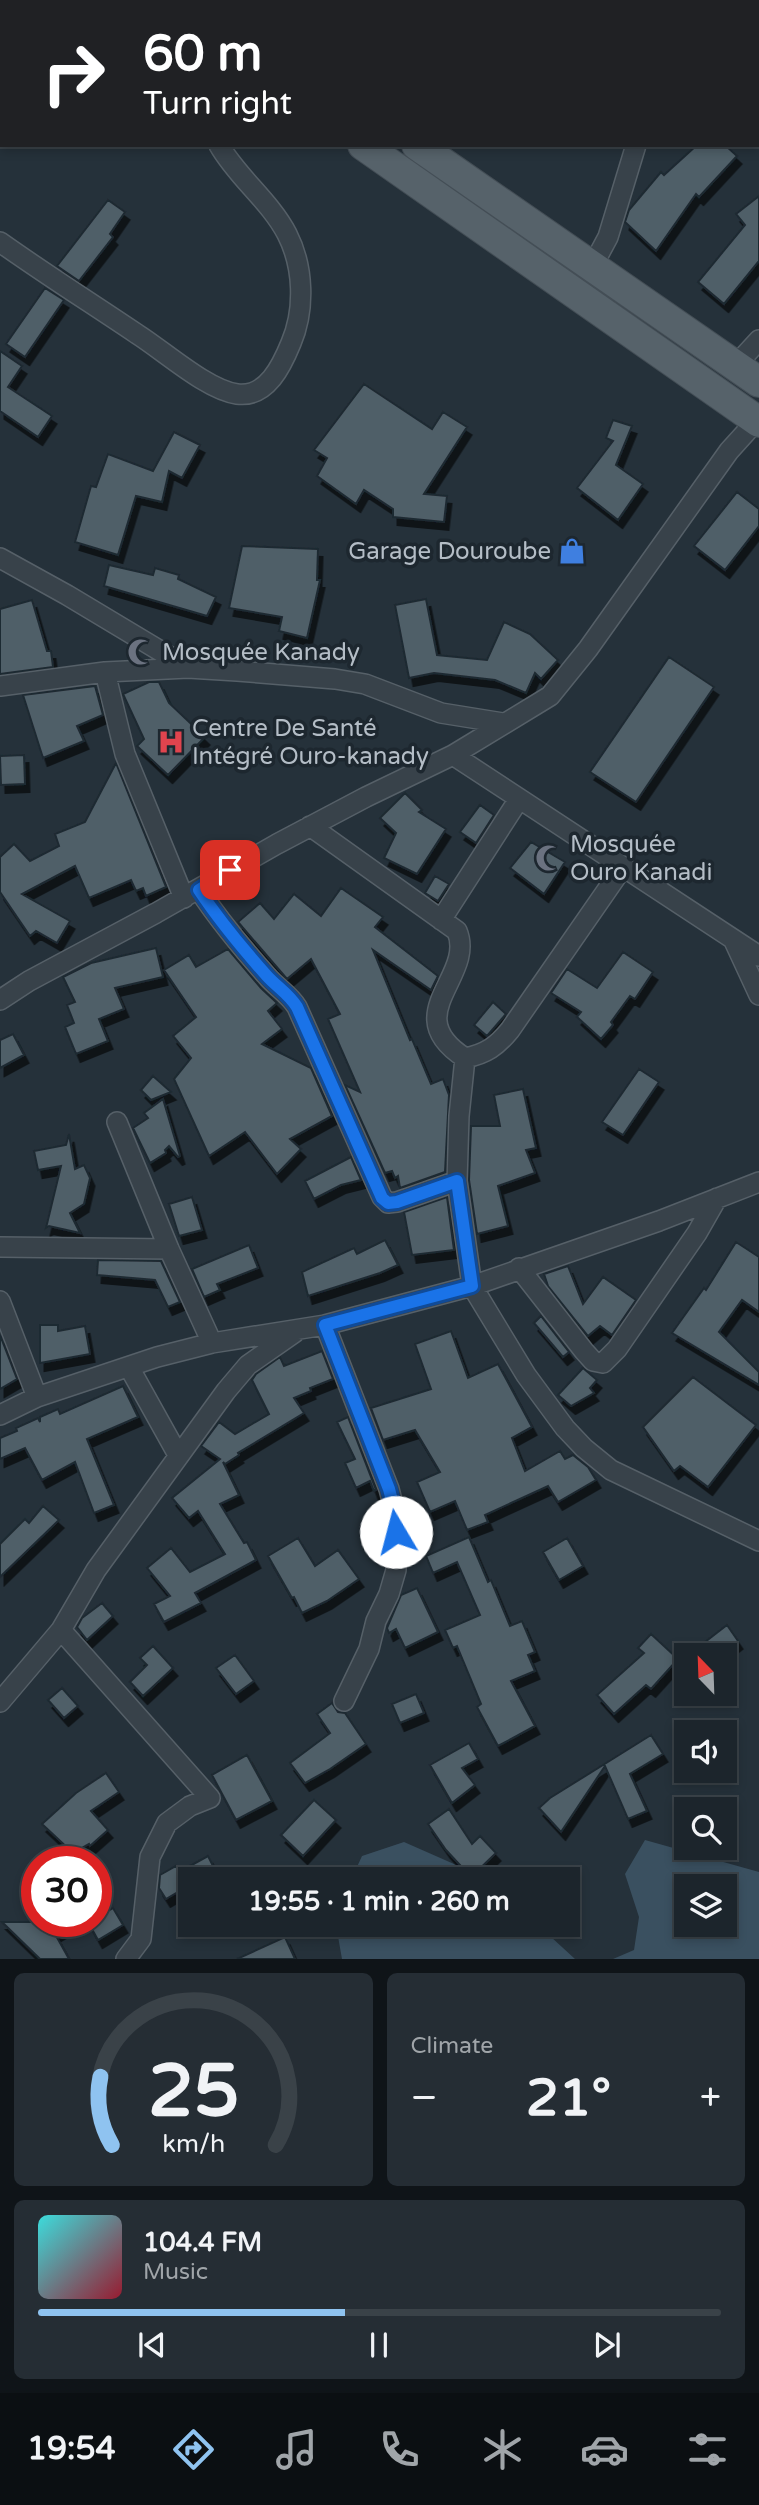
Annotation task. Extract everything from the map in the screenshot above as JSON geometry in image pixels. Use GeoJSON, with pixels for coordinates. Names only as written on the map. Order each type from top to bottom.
{"type":"FeatureCollection","features":[{"type":"Feature","properties":{"kind":"main road"},"geometry":{"type":"LineString","coordinates":[[366,147],[758,420]]}},
{"type":"Feature","properties":{"kind":"main road"},"geometry":{"type":"LineString","coordinates":[[420,147],[747,374]]}},
{"type":"Feature","properties":{"kind":"street"},"geometry":{"type":"LineString","coordinates":[[0,242],[67,290],[213,386],[239,394],[262,388],[280,369],[293,339],[301,308],[299,269],[288,235],[221,147]]}},
{"type":"Feature","properties":{"kind":"street"},"geometry":{"type":"LineString","coordinates":[[592,267],[608,237],[635,147]]}},
{"type":"Feature","properties":{"kind":"street"},"geometry":{"type":"LineString","coordinates":[[747,374],[759,340]]}},
{"type":"Feature","properties":{"kind":"street"},"geometry":{"type":"LineString","coordinates":[[0,1000],[73,956],[192,894],[310,826],[453,755],[540,703],[568,676],[729,451],[758,420]]}},
{"type":"Feature","properties":{"kind":"street"},"geometry":{"type":"LineString","coordinates":[[0,558],[188,668]]}},
{"type":"Feature","properties":{"kind":"street"},"geometry":{"type":"LineString","coordinates":[[0,686],[105,673],[188,668],[365,684],[442,713],[503,723]]}},
{"type":"Feature","properties":{"kind":"street"},"geometry":{"type":"LineString","coordinates":[[105,673],[125,754],[192,894],[226,928],[268,978],[290,996],[297,1007],[382,1198],[388,1203],[397,1202],[457,1181]]}},
{"type":"Feature","properties":{"kind":"street"},"geometry":{"type":"LineString","coordinates":[[453,755],[759,956]]}},
{"type":"Feature","properties":{"kind":"street"},"geometry":{"type":"LineString","coordinates":[[441,920],[519,799]]}},
{"type":"Feature","properties":{"kind":"street"},"geometry":{"type":"LineString","coordinates":[[310,826],[457,931],[462,943],[460,957],[441,994],[437,1014],[440,1030],[448,1047],[465,1059],[482,1055],[497,1045],[510,1030],[622,867]]}},
{"type":"Feature","properties":{"kind":"street"},"geometry":{"type":"LineString","coordinates":[[733,940],[759,995]]}},
{"type":"Feature","properties":{"kind":"street"},"geometry":{"type":"LineString","coordinates":[[465,1059],[459,1116],[457,1181],[472,1286],[526,1375],[565,1428],[584,1448],[611,1469],[759,1541]]}},
{"type":"Feature","properties":{"kind":"street"},"geometry":{"type":"LineString","coordinates":[[117,1122],[212,1343]]}},
{"type":"Feature","properties":{"kind":"street"},"geometry":{"type":"LineString","coordinates":[[0,1415],[37,1397],[156,1357],[212,1343],[325,1325],[472,1286],[759,1182]]}},
{"type":"Feature","properties":{"kind":"street"},"geometry":{"type":"LineString","coordinates":[[519,1268],[593,1361],[603,1363],[611,1358],[632,1328],[718,1198]]}},
{"type":"Feature","properties":{"kind":"street"},"geometry":{"type":"LineString","coordinates":[[0,1247],[169,1248]]}},
{"type":"Feature","properties":{"kind":"street"},"geometry":{"type":"LineString","coordinates":[[0,1301],[37,1397]]}},
{"type":"Feature","properties":{"kind":"street"},"geometry":{"type":"LineString","coordinates":[[325,1325],[389,1489],[395,1512],[396,1570],[389,1594],[376,1621],[369,1649],[344,1701]]}},
{"type":"Feature","properties":{"kind":"street"},"geometry":{"type":"LineString","coordinates":[[0,1702],[61,1630],[96,1570],[226,1391],[248,1365],[296,1331]]}},
{"type":"Feature","properties":{"kind":"street"},"geometry":{"type":"LineString","coordinates":[[129,1367],[178,1455]]}},
{"type":"Feature","properties":{"kind":"street"},"geometry":{"type":"LineString","coordinates":[[61,1630],[210,1798],[190,1806],[167,1823],[150,1857],[142,1940],[126,1959]]}},
{"type":"Feature","properties":{"kind":"water"},"geometry":{"type":"Polygon","coordinates":[[[645,1840],[674,1848],[674,1860],[716,1860],[759,1872],[759,1959],[613,1959],[634,1950],[639,1917],[625,1874],[645,1840]]]}},
{"type":"Feature","properties":{"kind":"water"},"geometry":{"type":"Polygon","coordinates":[[[404,1842],[461,1867],[357,1867],[362,1856],[404,1842]]]}},
{"type":"Feature","properties":{"kind":"water"},"geometry":{"type":"Polygon","coordinates":[[[338,1937],[551,1937],[575,1959],[342,1959],[338,1937]]]}},
{"type":"Feature","properties":{"kind":"building"},"geometry":{"type":"Polygon","coordinates":[[[695,147],[727,147],[737,156],[699,197],[696,194],[656,251],[625,222],[629,210],[661,172],[664,175],[695,147]]]}},
{"type":"Feature","properties":{"kind":"building"},"geometry":{"type":"Polygon","coordinates":[[[759,196],[759,261],[724,304],[698,282],[745,225],[736,214],[759,196]]]}},
{"type":"Feature","properties":{"kind":"building"},"geometry":{"type":"Polygon","coordinates":[[[108,200],[125,212],[110,234],[113,237],[79,281],[57,266],[108,200]]]}},
{"type":"Feature","properties":{"kind":"building"},"geometry":{"type":"Polygon","coordinates":[[[45,288],[64,300],[25,357],[6,344],[45,288]]]}},
{"type":"Feature","properties":{"kind":"building"},"geometry":{"type":"Polygon","coordinates":[[[0,351],[22,366],[8,387],[52,416],[38,437],[0,411],[0,351]]]}},
{"type":"Feature","properties":{"kind":"building"},"geometry":{"type":"Polygon","coordinates":[[[364,384],[432,429],[443,412],[467,427],[424,494],[447,496],[444,522],[393,517],[393,509],[364,490],[356,504],[317,476],[327,458],[314,450],[364,384]]]}},
{"type":"Feature","properties":{"kind":"building"},"geometry":{"type":"Polygon","coordinates":[[[613,420],[632,426],[616,465],[643,484],[618,520],[577,488],[613,441],[606,438],[613,420]]]}},
{"type":"Feature","properties":{"kind":"building"},"geometry":{"type":"Polygon","coordinates":[[[174,432],[200,445],[182,478],[169,471],[162,502],[136,496],[118,555],[75,542],[91,486],[96,487],[108,454],[153,471],[174,432]]]}},
{"type":"Feature","properties":{"kind":"building"},"geometry":{"type":"Polygon","coordinates":[[[737,492],[759,509],[759,526],[725,570],[694,546],[737,492]]]}},
{"type":"Feature","properties":{"kind":"building"},"geometry":{"type":"Polygon","coordinates":[[[242,546],[318,549],[317,580],[320,580],[307,638],[279,631],[282,617],[229,608],[242,546]]]}},
{"type":"Feature","properties":{"kind":"building"},"geometry":{"type":"Polygon","coordinates":[[[109,565],[153,575],[155,568],[179,575],[178,579],[216,597],[207,616],[104,586],[109,565]]]}},
{"type":"Feature","properties":{"kind":"building"},"geometry":{"type":"Polygon","coordinates":[[[426,599],[437,655],[487,660],[504,622],[530,634],[558,660],[541,679],[535,673],[526,693],[495,680],[434,673],[409,678],[395,605],[426,599]]]}},
{"type":"Feature","properties":{"kind":"building"},"geometry":{"type":"Polygon","coordinates":[[[32,600],[47,651],[51,651],[53,667],[0,674],[0,609],[32,600]]]}},
{"type":"Feature","properties":{"kind":"building"},"geometry":{"type":"Polygon","coordinates":[[[669,657],[714,687],[636,802],[590,772],[669,657]]]}},
{"type":"Feature","properties":{"kind":"building"},"geometry":{"type":"Polygon","coordinates":[[[149,682],[159,682],[169,703],[205,737],[168,775],[137,746],[144,739],[123,694],[149,682]]]}},
{"type":"Feature","properties":{"kind":"building"},"geometry":{"type":"Polygon","coordinates":[[[95,686],[103,715],[77,726],[84,741],[43,758],[23,695],[95,686]]]}},
{"type":"Feature","properties":{"kind":"building"},"geometry":{"type":"Polygon","coordinates":[[[24,755],[25,784],[1,785],[0,756],[24,755]]]}},
{"type":"Feature","properties":{"kind":"building"},"geometry":{"type":"Polygon","coordinates":[[[116,763],[166,887],[146,896],[143,888],[136,891],[131,880],[89,898],[75,866],[22,894],[70,921],[57,943],[36,931],[30,936],[0,892],[0,857],[14,844],[30,861],[59,846],[55,834],[85,822],[116,763]]]}},
{"type":"Feature","properties":{"kind":"building"},"geometry":{"type":"Polygon","coordinates":[[[405,793],[422,810],[419,812],[446,829],[417,874],[384,858],[396,833],[380,818],[405,793]]]}},
{"type":"Feature","properties":{"kind":"building"},"geometry":{"type":"Polygon","coordinates":[[[480,805],[494,815],[476,843],[460,832],[480,805]]]}},
{"type":"Feature","properties":{"kind":"building"},"geometry":{"type":"Polygon","coordinates":[[[531,842],[565,862],[544,894],[510,868],[531,842]]]}},
{"type":"Feature","properties":{"kind":"building"},"geometry":{"type":"Polygon","coordinates":[[[435,876],[449,884],[438,901],[425,893],[435,876]]]}},
{"type":"Feature","properties":{"kind":"building"},"geometry":{"type":"Polygon","coordinates":[[[341,888],[383,917],[375,927],[438,976],[431,990],[373,950],[431,1084],[443,1079],[449,1095],[445,1172],[400,1188],[398,1176],[395,1178],[392,1171],[385,1173],[345,1085],[360,1092],[328,1019],[340,1014],[311,959],[287,979],[238,922],[260,903],[274,919],[294,894],[321,916],[341,888]]]}},
{"type":"Feature","properties":{"kind":"building"},"geometry":{"type":"Polygon","coordinates":[[[156,948],[163,977],[115,988],[124,1009],[99,1019],[108,1041],[76,1054],[65,1027],[74,1023],[67,1005],[75,1002],[63,977],[91,963],[156,948]]]}},
{"type":"Feature","properties":{"kind":"building"},"geometry":{"type":"Polygon","coordinates":[[[228,949],[277,1003],[268,1011],[282,1029],[262,1044],[311,1068],[332,1116],[290,1139],[301,1149],[277,1174],[245,1132],[209,1156],[174,1079],[191,1058],[173,1036],[196,1017],[164,970],[189,955],[196,967],[228,949]]]}},
{"type":"Feature","properties":{"kind":"building"},"geometry":{"type":"Polygon","coordinates":[[[623,952],[653,972],[635,999],[630,996],[611,1022],[613,1025],[601,1039],[577,1017],[581,1012],[551,993],[567,969],[597,988],[623,952]]]}},
{"type":"Feature","properties":{"kind":"building"},"geometry":{"type":"Polygon","coordinates":[[[493,1002],[506,1014],[487,1036],[474,1025],[493,1002]]]}},
{"type":"Feature","properties":{"kind":"building"},"geometry":{"type":"Polygon","coordinates":[[[13,1034],[24,1055],[0,1068],[0,1040],[13,1034]]]}},
{"type":"Feature","properties":{"kind":"building"},"geometry":{"type":"Polygon","coordinates":[[[639,1069],[659,1082],[623,1135],[602,1122],[639,1069]]]}},
{"type":"Feature","properties":{"kind":"building"},"geometry":{"type":"Polygon","coordinates":[[[153,1076],[171,1092],[151,1100],[141,1090],[153,1076]]]}},
{"type":"Feature","properties":{"kind":"building"},"geometry":{"type":"Polygon","coordinates":[[[523,1089],[536,1148],[526,1150],[535,1173],[498,1186],[508,1226],[477,1234],[469,1180],[471,1126],[500,1126],[494,1095],[523,1089]]]}},
{"type":"Feature","properties":{"kind":"building"},"geometry":{"type":"Polygon","coordinates":[[[163,1099],[180,1156],[169,1146],[165,1150],[166,1153],[150,1163],[133,1128],[148,1118],[144,1113],[163,1099]]]}},
{"type":"Feature","properties":{"kind":"building"},"geometry":{"type":"Polygon","coordinates":[[[69,1134],[75,1169],[84,1165],[90,1178],[84,1204],[70,1213],[80,1233],[49,1226],[46,1228],[61,1166],[38,1170],[34,1151],[66,1145],[69,1134]]]}},
{"type":"Feature","properties":{"kind":"building"},"geometry":{"type":"Polygon","coordinates":[[[351,1157],[361,1180],[341,1185],[314,1199],[305,1181],[351,1157]]]}},
{"type":"Feature","properties":{"kind":"building"},"geometry":{"type":"Polygon","coordinates":[[[192,1197],[202,1230],[179,1236],[169,1204],[192,1197]]]}},
{"type":"Feature","properties":{"kind":"building"},"geometry":{"type":"Polygon","coordinates":[[[447,1197],[454,1250],[412,1255],[404,1212],[447,1197]]]}},
{"type":"Feature","properties":{"kind":"building"},"geometry":{"type":"Polygon","coordinates":[[[385,1240],[398,1265],[308,1296],[302,1272],[354,1248],[357,1254],[385,1240]]]}},
{"type":"Feature","properties":{"kind":"building"},"geometry":{"type":"Polygon","coordinates":[[[736,1242],[759,1257],[759,1312],[742,1300],[719,1332],[759,1372],[759,1385],[672,1333],[704,1288],[706,1290],[736,1242]]]}},
{"type":"Feature","properties":{"kind":"building"},"geometry":{"type":"Polygon","coordinates":[[[249,1245],[258,1268],[217,1284],[220,1290],[204,1297],[192,1269],[249,1245]]]}},
{"type":"Feature","properties":{"kind":"building"},"geometry":{"type":"Polygon","coordinates":[[[98,1260],[161,1261],[180,1302],[168,1307],[155,1280],[97,1275],[98,1260]]]}},
{"type":"Feature","properties":{"kind":"building"},"geometry":{"type":"Polygon","coordinates":[[[568,1266],[583,1304],[603,1277],[636,1300],[612,1335],[600,1326],[588,1336],[548,1286],[544,1274],[568,1266]]]}},
{"type":"Feature","properties":{"kind":"building"},"geometry":{"type":"Polygon","coordinates":[[[541,1316],[569,1352],[563,1357],[534,1323],[541,1316]]]}},
{"type":"Feature","properties":{"kind":"building"},"geometry":{"type":"Polygon","coordinates":[[[40,1325],[58,1325],[58,1331],[85,1326],[90,1354],[40,1363],[40,1325]]]}},
{"type":"Feature","properties":{"kind":"building"},"geometry":{"type":"Polygon","coordinates":[[[451,1331],[468,1378],[498,1364],[532,1427],[512,1438],[525,1471],[560,1451],[565,1459],[573,1455],[588,1467],[596,1480],[558,1502],[548,1486],[485,1515],[488,1522],[467,1530],[455,1501],[430,1512],[417,1482],[440,1472],[415,1430],[383,1440],[371,1408],[431,1389],[415,1344],[451,1331]]]}},
{"type":"Feature","properties":{"kind":"building"},"geometry":{"type":"Polygon","coordinates":[[[0,1335],[17,1379],[0,1389],[0,1335]]]}},
{"type":"Feature","properties":{"kind":"building"},"geometry":{"type":"Polygon","coordinates":[[[322,1351],[333,1379],[294,1398],[304,1413],[238,1453],[239,1455],[225,1464],[223,1462],[239,1495],[220,1504],[244,1543],[247,1542],[256,1560],[195,1593],[201,1603],[164,1622],[154,1604],[170,1596],[147,1568],[171,1548],[190,1572],[225,1554],[198,1511],[189,1518],[172,1498],[220,1459],[201,1446],[219,1422],[235,1434],[269,1414],[252,1380],[256,1374],[280,1357],[284,1366],[322,1351]]]}},
{"type":"Feature","properties":{"kind":"building"},"geometry":{"type":"Polygon","coordinates":[[[583,1368],[597,1380],[590,1388],[594,1393],[571,1406],[558,1395],[583,1368]]]}},
{"type":"Feature","properties":{"kind":"building"},"geometry":{"type":"Polygon","coordinates":[[[693,1377],[756,1425],[708,1487],[680,1466],[674,1471],[643,1427],[693,1377]]]}},
{"type":"Feature","properties":{"kind":"building"},"geometry":{"type":"Polygon","coordinates":[[[123,1386],[138,1417],[87,1439],[114,1505],[94,1513],[75,1462],[42,1480],[25,1448],[0,1459],[0,1438],[17,1431],[16,1428],[38,1418],[40,1422],[40,1417],[58,1409],[60,1414],[123,1386]]]}},
{"type":"Feature","properties":{"kind":"building"},"geometry":{"type":"Polygon","coordinates":[[[348,1417],[376,1490],[374,1491],[370,1481],[356,1488],[345,1463],[355,1459],[337,1422],[348,1417]]]}},
{"type":"Feature","properties":{"kind":"building"},"geometry":{"type":"Polygon","coordinates":[[[43,1506],[59,1520],[0,1577],[0,1544],[25,1519],[29,1523],[43,1506]]]}},
{"type":"Feature","properties":{"kind":"building"},"geometry":{"type":"Polygon","coordinates":[[[469,1537],[510,1626],[522,1621],[535,1652],[528,1655],[535,1671],[511,1681],[535,1726],[498,1746],[477,1707],[481,1704],[457,1646],[453,1648],[445,1630],[480,1615],[457,1562],[433,1573],[426,1556],[469,1537]]]}},
{"type":"Feature","properties":{"kind":"building"},"geometry":{"type":"Polygon","coordinates":[[[298,1538],[315,1566],[338,1550],[359,1579],[327,1601],[302,1613],[268,1556],[298,1538]]]}},
{"type":"Feature","properties":{"kind":"building"},"geometry":{"type":"Polygon","coordinates":[[[567,1538],[583,1566],[559,1580],[543,1552],[567,1538]]]}},
{"type":"Feature","properties":{"kind":"building"},"geometry":{"type":"Polygon","coordinates":[[[417,1588],[438,1632],[405,1648],[396,1629],[389,1633],[387,1628],[401,1595],[417,1588]]]}},
{"type":"Feature","properties":{"kind":"building"},"geometry":{"type":"Polygon","coordinates":[[[102,1603],[113,1616],[87,1640],[77,1627],[82,1618],[102,1603]]]}},
{"type":"Feature","properties":{"kind":"building"},"geometry":{"type":"Polygon","coordinates":[[[727,1625],[738,1641],[735,1643],[704,1643],[727,1625]]]}},
{"type":"Feature","properties":{"kind":"building"},"geometry":{"type":"Polygon","coordinates":[[[651,1634],[674,1655],[674,1663],[651,1689],[646,1685],[614,1714],[597,1695],[644,1653],[638,1648],[651,1634]]]}},
{"type":"Feature","properties":{"kind":"building"},"geometry":{"type":"Polygon","coordinates":[[[153,1646],[173,1668],[143,1696],[130,1682],[147,1665],[140,1658],[153,1646]]]}},
{"type":"Feature","properties":{"kind":"building"},"geometry":{"type":"Polygon","coordinates":[[[235,1655],[254,1681],[236,1694],[216,1668],[235,1655]]]}},
{"type":"Feature","properties":{"kind":"building"},"geometry":{"type":"Polygon","coordinates":[[[62,1688],[78,1706],[64,1718],[48,1700],[62,1688]]]}},
{"type":"Feature","properties":{"kind":"building"},"geometry":{"type":"Polygon","coordinates":[[[416,1694],[424,1713],[400,1723],[392,1704],[416,1694]]]}},
{"type":"Feature","properties":{"kind":"building"},"geometry":{"type":"Polygon","coordinates":[[[332,1703],[338,1712],[345,1713],[366,1744],[305,1783],[290,1763],[330,1733],[317,1714],[332,1703]]]}},
{"type":"Feature","properties":{"kind":"building"},"geometry":{"type":"Polygon","coordinates":[[[651,1735],[663,1754],[630,1774],[647,1811],[628,1819],[605,1766],[561,1832],[539,1808],[550,1798],[651,1735]]]}},
{"type":"Feature","properties":{"kind":"building"},"geometry":{"type":"Polygon","coordinates":[[[469,1743],[478,1759],[462,1768],[475,1785],[452,1803],[430,1765],[469,1743]]]}},
{"type":"Feature","properties":{"kind":"building"},"geometry":{"type":"Polygon","coordinates":[[[247,1755],[272,1801],[236,1820],[212,1775],[247,1755]]]}},
{"type":"Feature","properties":{"kind":"building"},"geometry":{"type":"Polygon","coordinates":[[[106,1773],[119,1792],[91,1811],[108,1830],[90,1846],[66,1846],[42,1824],[76,1793],[106,1773]]]}},
{"type":"Feature","properties":{"kind":"building"},"geometry":{"type":"Polygon","coordinates":[[[314,1800],[336,1820],[303,1856],[281,1835],[314,1800]]]}},
{"type":"Feature","properties":{"kind":"building"},"geometry":{"type":"Polygon","coordinates":[[[449,1809],[472,1844],[480,1836],[496,1853],[481,1867],[462,1867],[428,1824],[449,1809]]]}},
{"type":"Feature","properties":{"kind":"building"},"geometry":{"type":"Polygon","coordinates":[[[208,1856],[214,1867],[188,1867],[208,1856]]]}},
{"type":"Feature","properties":{"kind":"building"},"geometry":{"type":"Polygon","coordinates":[[[176,1866],[178,1892],[166,1899],[159,1888],[160,1875],[176,1866]]]}},
{"type":"Feature","properties":{"kind":"building"},"geometry":{"type":"Polygon","coordinates":[[[112,1909],[123,1925],[112,1932],[112,1909]]]}},
{"type":"Feature","properties":{"kind":"building"},"geometry":{"type":"Polygon","coordinates":[[[2,1922],[21,1922],[21,1937],[57,1937],[69,1959],[40,1959],[2,1922]]]}},
{"type":"Feature","properties":{"kind":"building"},"geometry":{"type":"Polygon","coordinates":[[[285,1937],[295,1959],[237,1959],[285,1937]]]}},
{"type":"Feature","properties":{"kind":"place","name":"Garage Douroube"},"geometry":{"type":"Point","coordinates":[572,551]}},
{"type":"Feature","properties":{"kind":"place","name":"Mosquée Kanady"},"geometry":{"type":"Point","coordinates":[141,652]}},
{"type":"Feature","properties":{"kind":"place","name":"Centre De Santé Intégré Ouro-kanady"},"geometry":{"type":"Point","coordinates":[171,742]}},
{"type":"Feature","properties":{"kind":"place","name":"Mosquée Ouro Kanadi"},"geometry":{"type":"Point","coordinates":[549,858]}},
{"type":"Feature","properties":{"kind":"route"},"geometry":{"type":"LineString","coordinates":[[230,870],[199,890],[226,928],[268,978],[290,996],[297,1007],[382,1198],[388,1203],[397,1202],[457,1181],[472,1286],[325,1325],[389,1489],[395,1512],[396,1532]]}}]}
